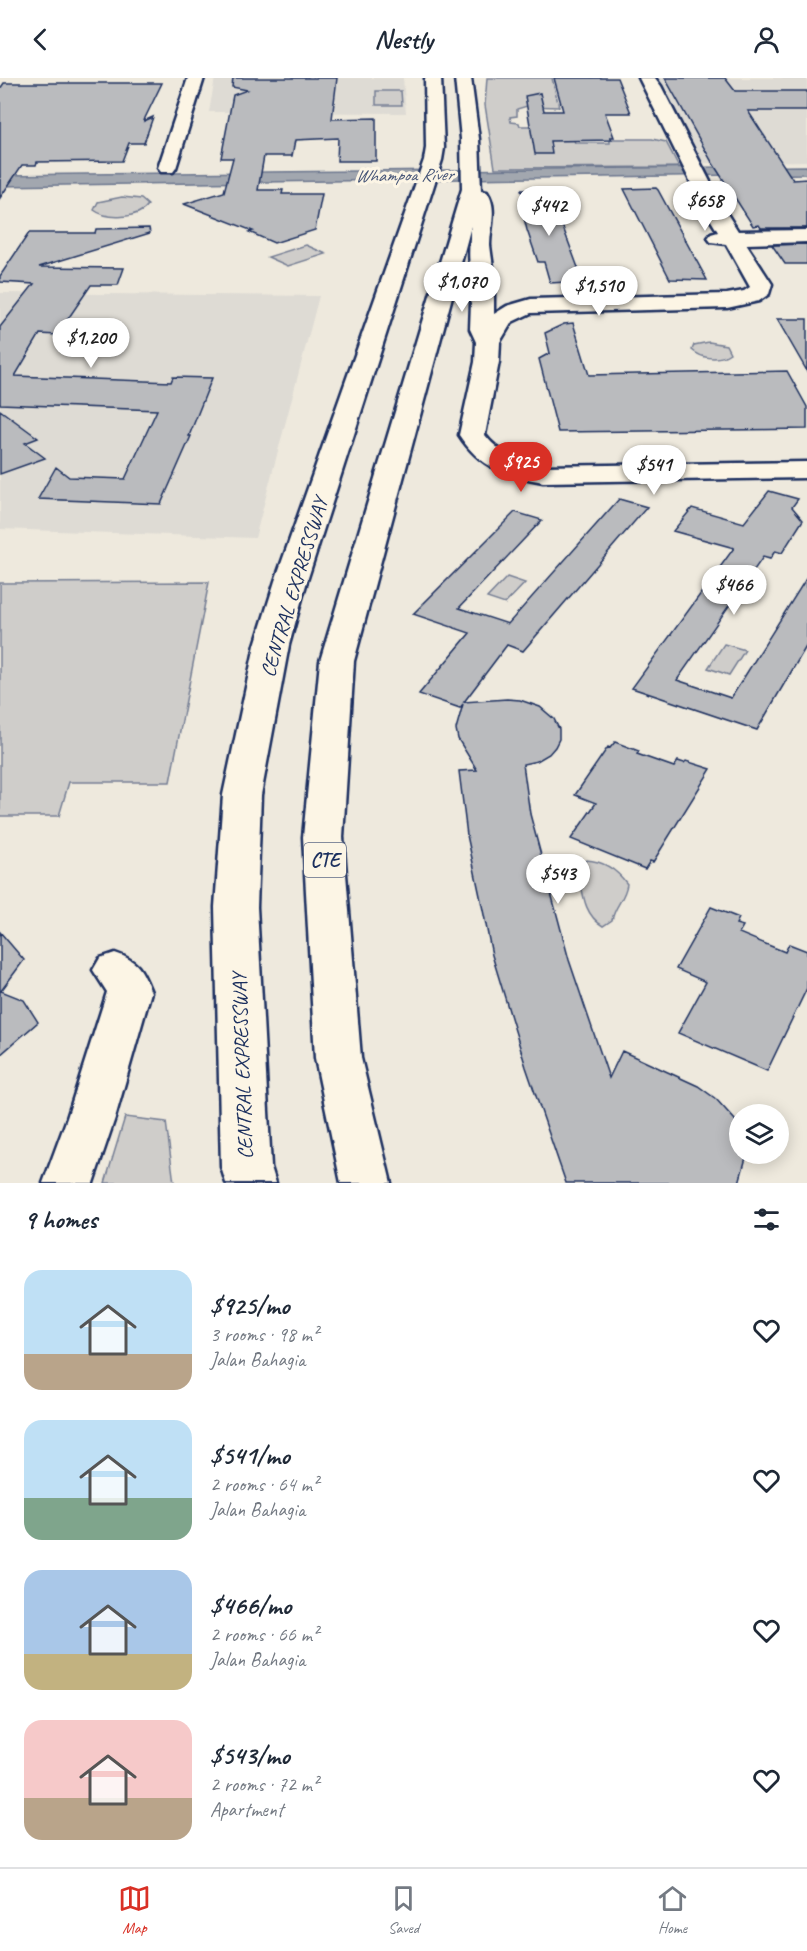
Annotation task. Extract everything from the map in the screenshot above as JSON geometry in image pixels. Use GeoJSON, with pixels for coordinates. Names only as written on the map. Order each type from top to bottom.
{"type":"FeatureCollection","features":[{"type":"Feature","properties":{"kind":"main road"},"geometry":{"type":"LineString","coordinates":[[167,168],[196,78]]}},
{"type":"Feature","properties":{"kind":"main road","name":"CENTRAL EXPRESSWAY"},"geometry":{"type":"LineString","coordinates":[[248,1178],[236,907],[242,795],[272,645],[291,581],[429,173],[435,148],[433,78]]}},
{"type":"Feature","properties":{"kind":"main road","name":"CTE"},"geometry":{"type":"LineString","coordinates":[[366,1183],[338,1058],[323,837],[337,662],[472,187],[470,139],[463,78]]}},
{"type":"Feature","properties":{"kind":"main road"},"geometry":{"type":"LineString","coordinates":[[464,100],[470,78]]}},
{"type":"Feature","properties":{"kind":"main road"},"geometry":{"type":"LineString","coordinates":[[483,275],[508,290],[563,298],[718,295],[741,291],[744,288],[726,240],[657,118],[651,113],[649,101],[637,78]]}},
{"type":"Feature","properties":{"kind":"main road"},"geometry":{"type":"LineString","coordinates":[[647,78],[653,86],[690,174]]}},
{"type":"Feature","properties":{"kind":"main road"},"geometry":{"type":"LineString","coordinates":[[472,187],[482,200],[480,245],[483,275],[482,328],[488,342]]}},
{"type":"Feature","properties":{"kind":"main road"},"geometry":{"type":"LineString","coordinates":[[726,240],[807,236]]}},
{"type":"Feature","properties":{"kind":"main road"},"geometry":{"type":"LineString","coordinates":[[726,240],[807,242]]}},
{"type":"Feature","properties":{"kind":"main road"},"geometry":{"type":"LineString","coordinates":[[726,240],[761,284],[760,289],[751,296],[727,301],[531,306],[513,311],[500,320],[488,342],[487,362],[472,435],[478,446],[509,466],[543,474],[804,475]]}},
{"type":"Feature","properties":{"kind":"main road"},"geometry":{"type":"LineString","coordinates":[[68,1183],[91,1118],[129,992],[123,978],[115,970]]}},
{"type":"Feature","properties":{"kind":"shaded area"},"geometry":{"type":"Polygon","coordinates":[[[215,78],[403,78],[406,113],[209,112],[215,78]]]}},
{"type":"Feature","properties":{"kind":"shaded area"},"geometry":{"type":"Polygon","coordinates":[[[487,78],[552,78],[559,107],[527,106],[517,109],[517,116],[510,117],[511,122],[519,123],[520,126],[569,126],[575,143],[610,143],[610,139],[652,139],[666,142],[679,167],[495,168],[485,105],[487,78]]]}},
{"type":"Feature","properties":{"kind":"shaded area"},"geometry":{"type":"Polygon","coordinates":[[[656,78],[807,78],[807,161],[703,163],[656,78]]]}},
{"type":"Feature","properties":{"kind":"shaded area"},"geometry":{"type":"Polygon","coordinates":[[[376,91],[401,91],[402,105],[376,105],[376,91]]]}},
{"type":"Feature","properties":{"kind":"shaded area"},"geometry":{"type":"Polygon","coordinates":[[[122,197],[141,199],[148,205],[137,213],[114,217],[94,210],[98,202],[122,197]]]}},
{"type":"Feature","properties":{"kind":"shaded area"},"geometry":{"type":"Polygon","coordinates":[[[306,245],[326,254],[288,266],[268,257],[306,245]]]}},
{"type":"Feature","properties":{"kind":"shaded area"},"geometry":{"type":"Polygon","coordinates":[[[0,293],[319,296],[255,538],[0,529],[0,293]]]}},
{"type":"Feature","properties":{"kind":"shaded area"},"geometry":{"type":"Polygon","coordinates":[[[709,342],[726,345],[730,353],[726,356],[711,358],[692,350],[694,345],[709,342]]]}},
{"type":"Feature","properties":{"kind":"shaded area"},"geometry":{"type":"Polygon","coordinates":[[[507,577],[525,583],[505,604],[487,598],[507,577]]]}},
{"type":"Feature","properties":{"kind":"shaded area"},"geometry":{"type":"Polygon","coordinates":[[[209,582],[170,782],[69,782],[59,816],[0,816],[0,583],[209,582]]]}},
{"type":"Feature","properties":{"kind":"shaded area"},"geometry":{"type":"Polygon","coordinates":[[[724,644],[745,650],[729,675],[708,668],[724,644]]]}},
{"type":"Feature","properties":{"kind":"shaded area"},"geometry":{"type":"Polygon","coordinates":[[[586,860],[610,867],[627,884],[612,920],[603,926],[588,910],[583,896],[579,873],[586,860]]]}},
{"type":"Feature","properties":{"kind":"shaded area"},"geometry":{"type":"Polygon","coordinates":[[[125,1117],[166,1122],[174,1183],[105,1183],[125,1117]]]}},
{"type":"Feature","properties":{"kind":"water","name":"Whampoa River"},"geometry":{"type":"Polygon","coordinates":[[[807,166],[807,174],[0,186],[0,175],[807,166]]]}},
{"type":"Feature","properties":{"kind":"building"},"geometry":{"type":"Polygon","coordinates":[[[233,78],[337,78],[332,119],[376,118],[376,161],[337,161],[338,138],[295,140],[292,156],[264,156],[258,190],[283,190],[282,194],[322,194],[315,230],[274,243],[249,232],[253,231],[184,204],[224,192],[233,158],[221,158],[233,95],[247,90],[232,87],[233,78]]]}},
{"type":"Feature","properties":{"kind":"building"},"geometry":{"type":"Polygon","coordinates":[[[554,78],[617,78],[631,113],[605,113],[614,137],[610,137],[612,140],[550,141],[552,154],[535,154],[525,96],[540,93],[544,111],[563,111],[554,78]]]}},
{"type":"Feature","properties":{"kind":"building"},"geometry":{"type":"Polygon","coordinates":[[[665,78],[725,78],[735,91],[807,91],[807,111],[748,111],[793,180],[807,179],[807,228],[753,226],[712,162],[665,78]]]}},
{"type":"Feature","properties":{"kind":"building"},"geometry":{"type":"Polygon","coordinates":[[[4,83],[162,83],[144,121],[153,117],[144,143],[129,143],[122,161],[37,162],[36,165],[22,165],[0,198],[0,89],[4,83]]]}},
{"type":"Feature","properties":{"kind":"building"},"geometry":{"type":"Polygon","coordinates":[[[656,188],[707,280],[670,279],[624,189],[656,188]]]}},
{"type":"Feature","properties":{"kind":"building"},"geometry":{"type":"Polygon","coordinates":[[[521,190],[549,190],[583,281],[550,283],[544,262],[538,262],[527,230],[521,206],[526,206],[521,190]]]}},
{"type":"Feature","properties":{"kind":"building"},"geometry":{"type":"Polygon","coordinates":[[[149,228],[150,233],[39,267],[124,268],[118,285],[91,285],[57,335],[40,334],[15,376],[171,382],[173,377],[212,378],[189,436],[191,436],[161,504],[38,499],[56,467],[69,477],[125,479],[157,410],[0,404],[0,327],[34,284],[0,282],[0,276],[29,233],[95,233],[96,229],[149,228]]]}},
{"type":"Feature","properties":{"kind":"building"},"geometry":{"type":"Polygon","coordinates":[[[807,244],[807,264],[785,264],[772,245],[807,244]]]}},
{"type":"Feature","properties":{"kind":"building"},"geometry":{"type":"Polygon","coordinates":[[[777,319],[807,319],[807,371],[777,319]]]}},
{"type":"Feature","properties":{"kind":"building"},"geometry":{"type":"Polygon","coordinates":[[[573,323],[589,375],[787,371],[807,407],[807,429],[558,432],[539,359],[550,353],[545,333],[564,324],[573,323]]]}},
{"type":"Feature","properties":{"kind":"building"},"geometry":{"type":"Polygon","coordinates":[[[0,410],[38,438],[25,443],[45,458],[0,474],[0,410]]]}},
{"type":"Feature","properties":{"kind":"building"},"geometry":{"type":"Polygon","coordinates":[[[769,491],[798,499],[792,507],[803,520],[782,553],[775,551],[770,559],[763,557],[677,680],[731,698],[807,577],[807,645],[757,730],[632,688],[734,548],[673,531],[692,508],[744,523],[769,491]]]}},
{"type":"Feature","properties":{"kind":"building"},"geometry":{"type":"Polygon","coordinates":[[[619,499],[647,507],[523,651],[507,645],[464,702],[520,700],[540,707],[554,719],[559,729],[559,739],[555,747],[549,754],[537,761],[523,764],[530,814],[569,960],[609,1078],[622,1051],[698,1086],[716,1099],[729,1113],[729,1164],[744,1164],[739,1183],[566,1183],[526,1067],[492,955],[467,835],[459,771],[477,770],[458,739],[456,729],[463,704],[460,708],[419,694],[470,633],[413,614],[515,512],[542,520],[459,608],[508,624],[619,499]]]}},
{"type":"Feature","properties":{"kind":"building"},"geometry":{"type":"Polygon","coordinates":[[[615,742],[639,751],[637,754],[674,767],[678,761],[684,763],[686,761],[711,769],[653,862],[650,861],[645,869],[571,839],[596,803],[575,795],[608,747],[610,748],[615,742]]]}},
{"type":"Feature","properties":{"kind":"building"},"geometry":{"type":"Polygon","coordinates":[[[711,907],[739,918],[736,924],[743,926],[739,933],[785,952],[789,944],[807,951],[807,988],[767,1071],[678,1033],[706,982],[676,969],[711,907]]]}},
{"type":"Feature","properties":{"kind":"building"},"geometry":{"type":"Polygon","coordinates":[[[0,932],[24,960],[1,991],[24,1000],[38,1022],[0,1055],[0,932]]]}}]}
